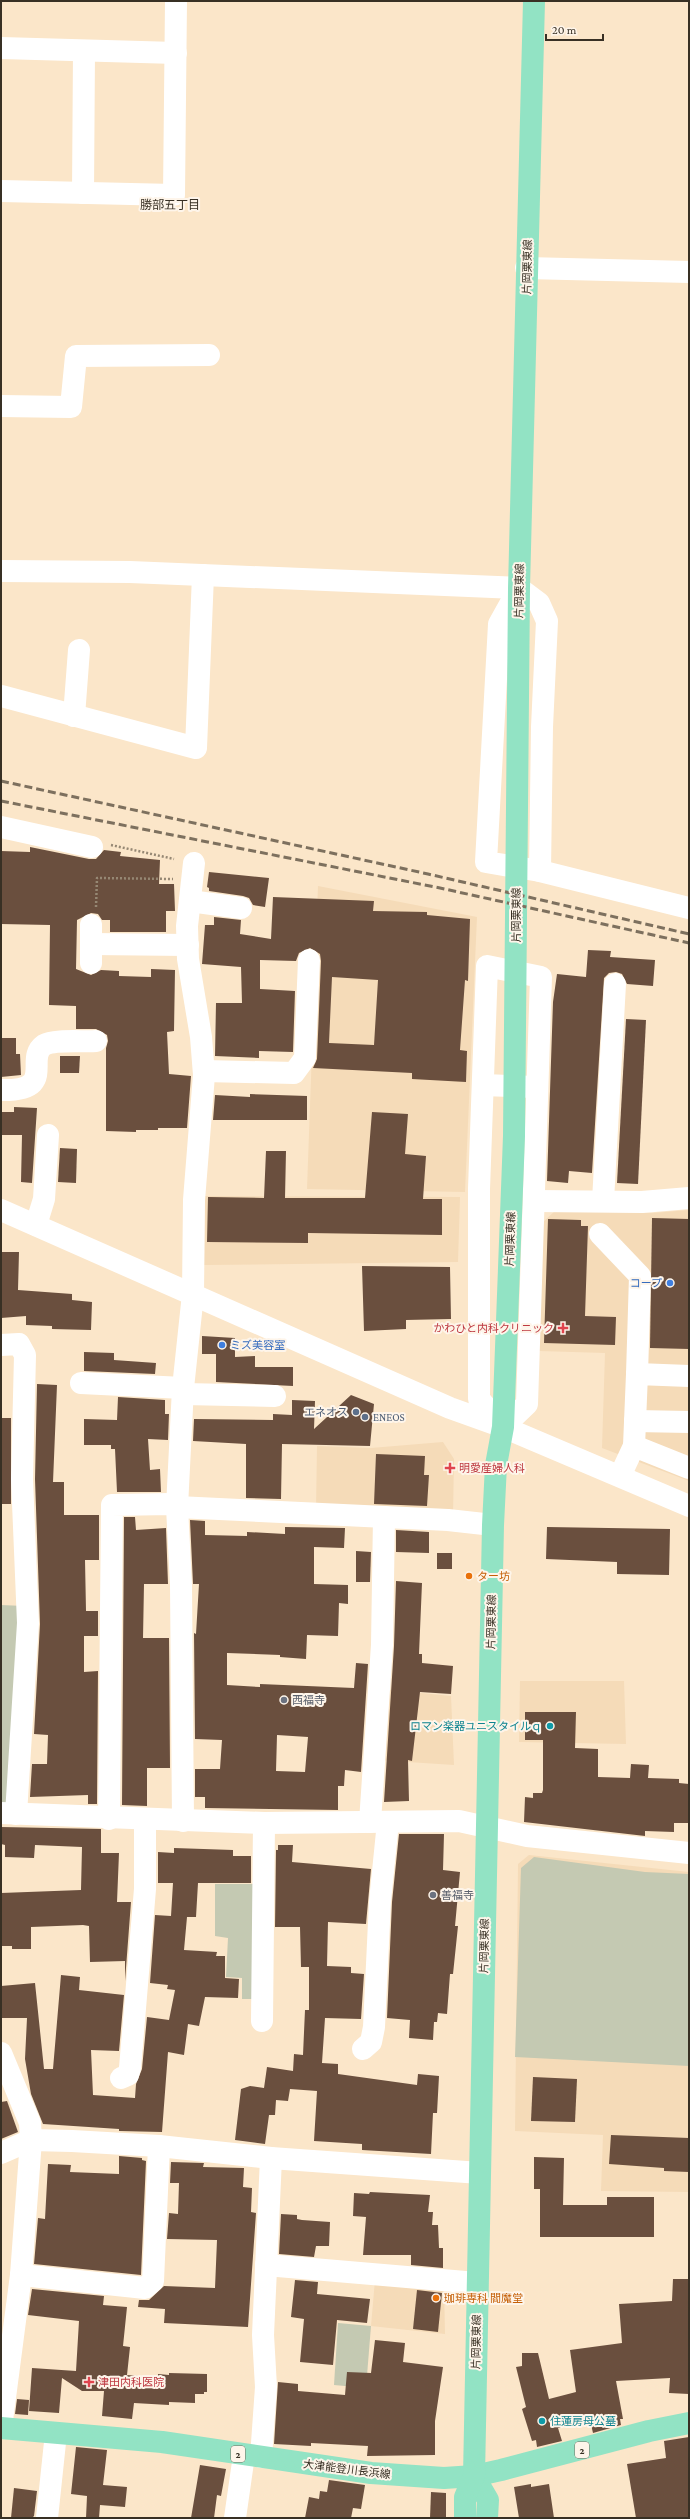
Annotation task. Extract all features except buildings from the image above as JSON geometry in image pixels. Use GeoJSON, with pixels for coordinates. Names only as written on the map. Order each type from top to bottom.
{"type":"FeatureCollection","features":[{"type":"Feature","properties":{"kind":"main road","name":"片岡栗東線"},"geometry":{"type":"LineString","coordinates":[[465,2518],[465,2497],[474,2476],[493,1525],[496,1465],[503,1428],[514,1136],[518,639],[526,268],[534,1]]}},
{"type":"Feature","properties":{"kind":"main road","name":"大津能登川長浜線"},"geometry":{"type":"LineString","coordinates":[[1,2428],[162,2442],[253,2456],[404,2476],[444,2478],[474,2476],[689,2423]]}},
{"type":"Feature","properties":{"kind":"main road"},"geometry":{"type":"LineString","coordinates":[[474,2476],[488,2500],[487,2518]]}},
{"type":"Feature","properties":{"kind":"street"},"geometry":{"type":"LineString","coordinates":[[1,191],[174,195],[176,1]]}},
{"type":"Feature","properties":{"kind":"street"},"geometry":{"type":"LineString","coordinates":[[1,48],[84,52],[176,53]]}},
{"type":"Feature","properties":{"kind":"street"},"geometry":{"type":"LineString","coordinates":[[83,193],[84,52]]}},
{"type":"Feature","properties":{"kind":"street"},"geometry":{"type":"LineString","coordinates":[[526,268],[689,272]]}},
{"type":"Feature","properties":{"kind":"street"},"geometry":{"type":"LineString","coordinates":[[1,406],[71,407],[76,356],[209,355]]}},
{"type":"Feature","properties":{"kind":"street"},"geometry":{"type":"LineString","coordinates":[[1,571],[202,575],[519,588],[538,603],[547,621],[542,727],[540,871]]}},
{"type":"Feature","properties":{"kind":"street"},"geometry":{"type":"LineString","coordinates":[[1,696],[196,748],[202,575]]}},
{"type":"Feature","properties":{"kind":"street"},"geometry":{"type":"LineString","coordinates":[[519,588],[498,624],[486,862],[540,871],[689,908]]}},
{"type":"Feature","properties":{"kind":"street"},"geometry":{"type":"LineString","coordinates":[[74,716],[79,650]]}},
{"type":"Feature","properties":{"kind":"street"},"geometry":{"type":"LineString","coordinates":[[1,827],[92,847]]}},
{"type":"Feature","properties":{"kind":"street"},"geometry":{"type":"LineString","coordinates":[[183,1821],[181,1585],[177,1507],[183,1391],[193,1294],[194,1200],[204,1071],[201,1037],[188,959],[190,901],[193,871]]}},
{"type":"Feature","properties":{"kind":"street"},"geometry":{"type":"LineString","coordinates":[[190,901],[241,908]]}},
{"type":"Feature","properties":{"kind":"street"},"geometry":{"type":"LineString","coordinates":[[91,944],[188,944]]}},
{"type":"Feature","properties":{"kind":"street"},"geometry":{"type":"LineString","coordinates":[[204,1071],[294,1073],[305,1058],[309,960]]}},
{"type":"Feature","properties":{"kind":"street"},"geometry":{"type":"LineString","coordinates":[[487,966],[541,977],[527,1404],[503,1428],[479,1399],[479,1189],[487,966]]}},
{"type":"Feature","properties":{"kind":"street"},"geometry":{"type":"LineString","coordinates":[[602,1201],[615,984]]}},
{"type":"Feature","properties":{"kind":"street"},"geometry":{"type":"LineString","coordinates":[[1,1090],[17,1090],[32,1084],[36,1077],[40,1050],[45,1045],[52,1042],[96,1042]]}},
{"type":"Feature","properties":{"kind":"street"},"geometry":{"type":"LineString","coordinates":[[483,1085],[538,1087]]}},
{"type":"Feature","properties":{"kind":"street"},"geometry":{"type":"LineString","coordinates":[[36,1225],[44,1199],[48,1135]]}},
{"type":"Feature","properties":{"kind":"street"},"geometry":{"type":"LineString","coordinates":[[534,1201],[642,1202],[689,1198]]}},
{"type":"Feature","properties":{"kind":"street"},"geometry":{"type":"LineString","coordinates":[[1,1210],[443,1405],[620,1476],[689,1506]]}},
{"type":"Feature","properties":{"kind":"street"},"geometry":{"type":"LineString","coordinates":[[600,1234],[640,1276],[634,1446],[620,1476]]}},
{"type":"Feature","properties":{"kind":"street"},"geometry":{"type":"LineString","coordinates":[[10,1345],[25,1355],[22,1479],[28,1622],[8,1814],[109,1819],[264,1823],[459,1821],[527,1836],[689,1853]]}},
{"type":"Feature","properties":{"kind":"street"},"geometry":{"type":"LineString","coordinates":[[637,1374],[689,1376]]}},
{"type":"Feature","properties":{"kind":"street"},"geometry":{"type":"LineString","coordinates":[[81,1383],[275,1396]]}},
{"type":"Feature","properties":{"kind":"street"},"geometry":{"type":"LineString","coordinates":[[635,1421],[689,1422]]}},
{"type":"Feature","properties":{"kind":"street"},"geometry":{"type":"LineString","coordinates":[[634,1446],[689,1468]]}},
{"type":"Feature","properties":{"kind":"street"},"geometry":{"type":"LineString","coordinates":[[109,1819],[112,1505],[170,1504],[177,1507],[384,1517],[493,1525]]}},
{"type":"Feature","properties":{"kind":"street"},"geometry":{"type":"LineString","coordinates":[[363,2049],[371,2042],[374,2027],[380,1900],[379,1822],[384,1517]]}},
{"type":"Feature","properties":{"kind":"street"},"geometry":{"type":"LineString","coordinates":[[121,2078],[128,2075],[130,2068],[145,1889],[145,1819]]}},
{"type":"Feature","properties":{"kind":"street"},"geometry":{"type":"LineString","coordinates":[[262,2021],[264,1823]]}},
{"type":"Feature","properties":{"kind":"street"},"geometry":{"type":"LineString","coordinates":[[1,2053],[30,2123],[31,2140],[21,2275],[1,2428]]}},
{"type":"Feature","properties":{"kind":"street"},"geometry":{"type":"LineString","coordinates":[[1,2153],[31,2140],[159,2146],[271,2158],[480,2173]]}},
{"type":"Feature","properties":{"kind":"street"},"geometry":{"type":"LineString","coordinates":[[21,2275],[145,2288],[153,2281],[159,2146]]}},
{"type":"Feature","properties":{"kind":"street"},"geometry":{"type":"LineString","coordinates":[[235,2518],[253,2456],[266,2387],[263,2335],[271,2158]]}},
{"type":"Feature","properties":{"kind":"street"},"geometry":{"type":"LineString","coordinates":[[266,2265],[477,2283]]}},
{"type":"Feature","properties":{"kind":"street"},"geometry":{"type":"LineString","coordinates":[[47,2518],[56,2433]]}},
{"type":"Feature","properties":{"kind":"path"},"geometry":{"type":"LineString","coordinates":[[92,847],[94,842],[193,871]]}},
{"type":"Feature","properties":{"kind":"path"},"geometry":{"type":"LineString","coordinates":[[91,944],[96,921],[97,878],[193,871]]}},
{"type":"Feature","properties":{"kind":"shaded area"},"geometry":{"type":"Polygon","coordinates":[[[318,886],[477,917],[465,1192],[307,1189],[318,886]]]}},
{"type":"Feature","properties":{"kind":"shaded area"},"geometry":{"type":"Polygon","coordinates":[[[205,1196],[460,1197],[458,1262],[204,1265],[205,1196]]]}},
{"type":"Feature","properties":{"kind":"shaded area"},"geometry":{"type":"Polygon","coordinates":[[[689,1210],[689,1481],[602,1448],[605,1353],[539,1351],[542,1223],[555,1211],[653,1213],[689,1210]]]}},
{"type":"Feature","properties":{"kind":"shaded area"},"geometry":{"type":"Polygon","coordinates":[[[443,1442],[454,1459],[453,1516],[316,1509],[317,1446],[371,1448],[443,1442]]]}},
{"type":"Feature","properties":{"kind":"shaded area"},"geometry":{"type":"Polygon","coordinates":[[[520,1681],[624,1681],[626,1744],[519,1742],[520,1681]]]}},
{"type":"Feature","properties":{"kind":"shaded area"},"geometry":{"type":"Polygon","coordinates":[[[382,1689],[451,1696],[454,1765],[377,1760],[382,1689]]]}},
{"type":"Feature","properties":{"kind":"shaded area"},"geometry":{"type":"Polygon","coordinates":[[[529,1855],[689,1872],[689,2192],[601,2191],[603,2135],[515,2131],[518,1864],[529,1855]]]}},
{"type":"Feature","properties":{"kind":"shaded area"},"geometry":{"type":"Polygon","coordinates":[[[375,2280],[444,2286],[445,2334],[371,2326],[375,2280]]]}},
{"type":"Feature","properties":{"kind":"green space"},"geometry":{"type":"Polygon","coordinates":[[[1,1605],[24,1606],[12,1806],[1,1805],[1,1605]]]}},
{"type":"Feature","properties":{"kind":"green space"},"geometry":{"type":"Polygon","coordinates":[[[534,1857],[645,1872],[689,1874],[689,2066],[515,2057],[521,1868],[534,1857]]]}},
{"type":"Feature","properties":{"kind":"green space"},"geometry":{"type":"Polygon","coordinates":[[[215,1884],[260,1884],[258,1999],[242,1999],[242,1978],[226,1977],[228,1938],[215,1936],[215,1884]]]}},
{"type":"Feature","properties":{"kind":"green space"},"geometry":{"type":"Polygon","coordinates":[[[338,2323],[371,2326],[366,2388],[334,2385],[338,2323]]]}},
{"type":"Feature","properties":{"kind":"railway"},"geometry":{"type":"LineString","coordinates":[[1,781],[428,874],[689,934]]}},
{"type":"Feature","properties":{"kind":"railway"},"geometry":{"type":"LineString","coordinates":[[1,801],[440,888],[689,943]]}},
{"type":"Feature","properties":{"kind":"place","name":"コープ"},"geometry":{"type":"Point","coordinates":[670,1283]}},
{"type":"Feature","properties":{"kind":"place","name":"かわひと内科クリニック"},"geometry":{"type":"Point","coordinates":[563,1328]}},
{"type":"Feature","properties":{"kind":"place","name":"ミズ美容室"},"geometry":{"type":"Point","coordinates":[222,1345]}},
{"type":"Feature","properties":{"kind":"place","name":"エネオス"},"geometry":{"type":"Point","coordinates":[356,1412]}},
{"type":"Feature","properties":{"kind":"place","name":"ENEOS"},"geometry":{"type":"Point","coordinates":[365,1417]}},
{"type":"Feature","properties":{"kind":"place","name":"明愛産婦人科"},"geometry":{"type":"Point","coordinates":[450,1468]}},
{"type":"Feature","properties":{"kind":"place","name":"ター坊"},"geometry":{"type":"Point","coordinates":[469,1576]}},
{"type":"Feature","properties":{"kind":"place","name":"西福寺"},"geometry":{"type":"Point","coordinates":[284,1700]}},
{"type":"Feature","properties":{"kind":"place","name":"ロマン楽器ユニスタイルｑ"},"geometry":{"type":"Point","coordinates":[550,1726]}},
{"type":"Feature","properties":{"kind":"place","name":"善福寺"},"geometry":{"type":"Point","coordinates":[433,1895]}},
{"type":"Feature","properties":{"kind":"place","name":"珈琲専科 閻魔堂"},"geometry":{"type":"Point","coordinates":[436,2298]}},
{"type":"Feature","properties":{"kind":"place","name":"津田内科医院"},"geometry":{"type":"Point","coordinates":[89,2382]}},
{"type":"Feature","properties":{"kind":"place","name":"住蓮房母公墓"},"geometry":{"type":"Point","coordinates":[542,2421]}},
{"type":"Feature","properties":{"kind":"district","name":"勝部五丁目"},"geometry":{"type":"Point","coordinates":[170,205]}}]}
